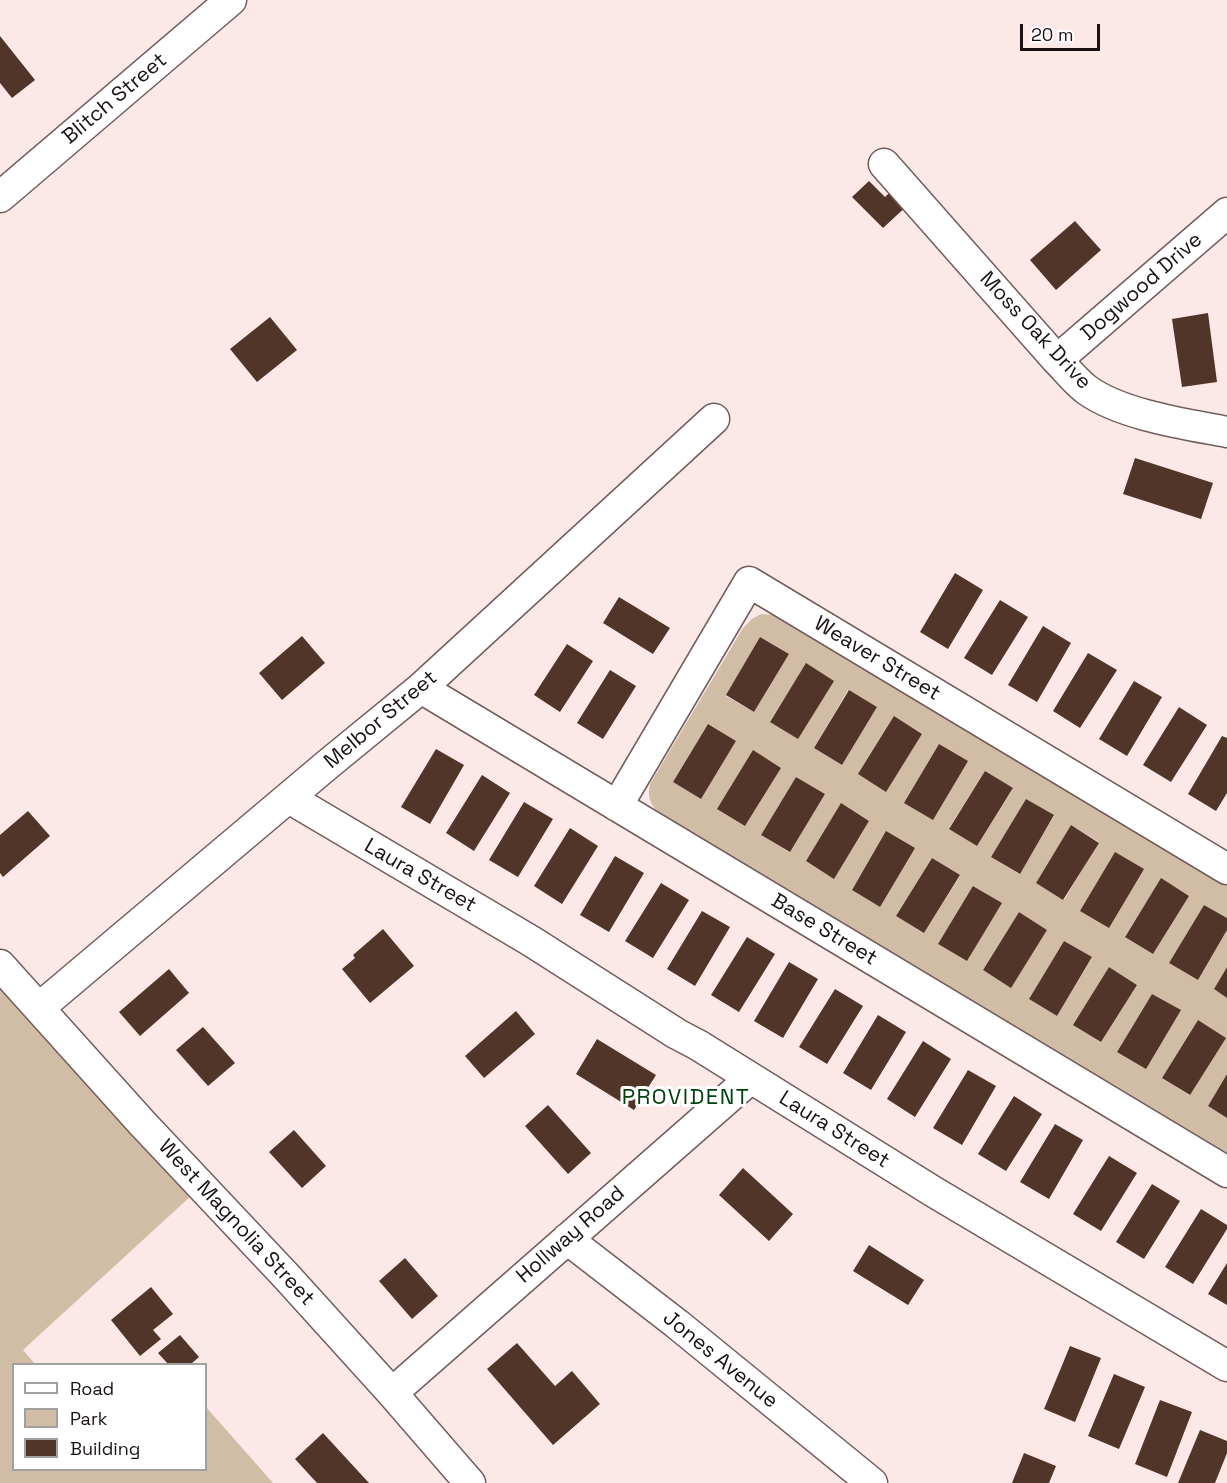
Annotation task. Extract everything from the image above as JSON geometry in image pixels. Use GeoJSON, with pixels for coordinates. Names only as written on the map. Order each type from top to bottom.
{"type":"FeatureCollection","features":[{"type":"Feature","properties":{"kind":"street","name":"Blitch Street"},"geometry":{"type":"LineString","coordinates":[[0,197],[231,0]]}},
{"type":"Feature","properties":{"kind":"street","name":"Moss Oak Drive"},"geometry":{"type":"LineString","coordinates":[[884,164],[1057,360],[1086,389],[1128,410],[1227,432]]}},
{"type":"Feature","properties":{"kind":"street","name":"Dogwood Drive"},"geometry":{"type":"LineString","coordinates":[[1057,360],[1227,213]]}},
{"type":"Feature","properties":{"kind":"street","name":"Melbor Street"},"geometry":{"type":"LineString","coordinates":[[39,1008],[421,688],[714,419]]}},
{"type":"Feature","properties":{"kind":"street","name":"Weaver Street"},"geometry":{"type":"LineString","coordinates":[[617,806],[749,582],[1227,869]]}},
{"type":"Feature","properties":{"kind":"street","name":"Base Street"},"geometry":{"type":"LineString","coordinates":[[421,688],[1227,1172]]}},
{"type":"Feature","properties":{"kind":"street","name":"Laura Street"},"geometry":{"type":"LineString","coordinates":[[289,798],[531,941],[934,1192],[1227,1366]]}},
{"type":"Feature","properties":{"kind":"street","name":"West Magnolia Street"},"geometry":{"type":"LineString","coordinates":[[0,965],[137,1117],[287,1277],[471,1483]]}},
{"type":"Feature","properties":{"kind":"street","name":"Hollway Road"},"geometry":{"type":"LineString","coordinates":[[392,1393],[751,1078]]}},
{"type":"Feature","properties":{"kind":"street","name":"Jones Avenue"},"geometry":{"type":"LineString","coordinates":[[567,1239],[677,1324],[872,1483]]}},
{"type":"Feature","properties":{"kind":"green space"},"geometry":{"type":"Polygon","coordinates":[[[761,614],[775,615],[1227,886],[1227,918],[1204,905],[1169,963],[1198,980],[1227,930],[1227,967],[1214,989],[1227,998],[1227,1074],[1208,1106],[1227,1118],[1227,1154],[658,813],[650,799],[650,784],[743,628],[761,614]],[[760,637],[726,696],[754,712],[789,654],[760,637]],[[806,664],[770,721],[798,739],[806,664]],[[848,690],[814,748],[842,765],[877,707],[848,690]],[[894,716],[886,791],[922,734],[894,716]],[[708,724],[673,782],[701,799],[736,741],[708,724]],[[753,751],[745,826],[781,768],[753,751]],[[985,771],[949,828],[977,846],[1013,789],[985,771]],[[796,777],[761,835],[789,852],[825,794],[796,777]],[[1026,799],[991,857],[1019,874],[1054,816],[1026,799]],[[841,804],[806,861],[834,878],[869,821],[841,804]],[[1071,825],[1036,883],[1064,900],[1099,842],[1071,825]],[[886,832],[852,890],[880,907],[886,832]],[[932,858],[896,916],[924,933],[960,876],[932,858]],[[1161,879],[1125,936],[1153,954],[1189,896],[1161,879]],[[974,886],[938,944],[967,961],[1001,903],[974,886]],[[1019,912],[983,970],[1011,987],[1047,930],[1019,912]],[[1064,941],[1029,999],[1057,1016],[1092,958],[1064,941]],[[1109,967],[1074,1025],[1101,1042],[1137,985],[1109,967]],[[1152,994],[1117,1052],[1180,1010],[1152,994]],[[1198,1020],[1162,1078],[1189,1095],[1225,1038],[1198,1020]]]}},
{"type":"Feature","properties":{"kind":"green space"},"geometry":{"type":"Polygon","coordinates":[[[0,988],[192,1195],[23,1350],[34,1363],[12,1363],[12,1471],[207,1471],[207,1408],[273,1483],[0,1483],[0,988]]]}},
{"type":"Feature","properties":{"kind":"building"},"geometry":{"type":"Polygon","coordinates":[[[0,36],[35,80],[12,98],[0,83],[0,36]]]}},
{"type":"Feature","properties":{"kind":"building"},"geometry":{"type":"Polygon","coordinates":[[[869,181],[885,197],[895,187],[910,203],[883,228],[852,197],[869,181]]]}},
{"type":"Feature","properties":{"kind":"building"},"geometry":{"type":"Polygon","coordinates":[[[1075,221],[1101,250],[1056,290],[1030,260],[1075,221]]]}},
{"type":"Feature","properties":{"kind":"building"},"geometry":{"type":"Polygon","coordinates":[[[1208,313],[1217,382],[1182,387],[1172,319],[1208,313]]]}},
{"type":"Feature","properties":{"kind":"building"},"geometry":{"type":"Polygon","coordinates":[[[270,317],[297,350],[257,382],[230,349],[270,317]]]}},
{"type":"Feature","properties":{"kind":"building"},"geometry":{"type":"Polygon","coordinates":[[[1135,458],[1213,483],[1201,519],[1123,494],[1135,458]]]}},
{"type":"Feature","properties":{"kind":"building"},"geometry":{"type":"Polygon","coordinates":[[[955,573],[983,590],[948,649],[920,632],[955,573]]]}},
{"type":"Feature","properties":{"kind":"building"},"geometry":{"type":"Polygon","coordinates":[[[619,597],[670,628],[653,654],[603,623],[619,597]]]}},
{"type":"Feature","properties":{"kind":"building"},"geometry":{"type":"Polygon","coordinates":[[[1000,600],[1028,617],[992,675],[964,658],[1000,600]]]}},
{"type":"Feature","properties":{"kind":"building"},"geometry":{"type":"Polygon","coordinates":[[[1043,626],[1071,643],[1037,702],[1008,685],[1043,626]]]}},
{"type":"Feature","properties":{"kind":"building"},"geometry":{"type":"Polygon","coordinates":[[[302,636],[325,663],[282,700],[259,673],[302,636]]]}},
{"type":"Feature","properties":{"kind":"building"},"geometry":{"type":"Polygon","coordinates":[[[760,637],[789,654],[754,712],[726,695],[760,637]]]}},
{"type":"Feature","properties":{"kind":"building"},"geometry":{"type":"Polygon","coordinates":[[[567,644],[593,661],[560,712],[534,695],[567,644]]]}},
{"type":"Feature","properties":{"kind":"building"},"geometry":{"type":"Polygon","coordinates":[[[1088,653],[1117,670],[1080,728],[1053,711],[1088,653]]]}},
{"type":"Feature","properties":{"kind":"building"},"geometry":{"type":"Polygon","coordinates":[[[806,663],[834,681],[798,739],[770,722],[806,663]]]}},
{"type":"Feature","properties":{"kind":"building"},"geometry":{"type":"Polygon","coordinates":[[[610,670],[636,686],[603,739],[577,723],[610,670]]]}},
{"type":"Feature","properties":{"kind":"building"},"geometry":{"type":"Polygon","coordinates":[[[1134,681],[1162,697],[1127,756],[1099,739],[1134,681]]]}},
{"type":"Feature","properties":{"kind":"building"},"geometry":{"type":"Polygon","coordinates":[[[849,690],[877,707],[842,765],[814,748],[849,690]]]}},
{"type":"Feature","properties":{"kind":"building"},"geometry":{"type":"Polygon","coordinates":[[[1179,707],[1207,725],[1171,782],[1143,765],[1179,707]]]}},
{"type":"Feature","properties":{"kind":"building"},"geometry":{"type":"Polygon","coordinates":[[[894,716],[922,734],[886,792],[858,774],[894,716]]]}},
{"type":"Feature","properties":{"kind":"building"},"geometry":{"type":"Polygon","coordinates":[[[708,724],[736,741],[701,799],[673,782],[708,724]]]}},
{"type":"Feature","properties":{"kind":"building"},"geometry":{"type":"Polygon","coordinates":[[[1222,736],[1227,738],[1227,793],[1216,811],[1188,794],[1222,736]]]}},
{"type":"Feature","properties":{"kind":"building"},"geometry":{"type":"Polygon","coordinates":[[[939,744],[968,761],[933,820],[904,803],[939,744]]]}},
{"type":"Feature","properties":{"kind":"building"},"geometry":{"type":"Polygon","coordinates":[[[436,749],[464,765],[430,824],[401,807],[436,749]]]}},
{"type":"Feature","properties":{"kind":"building"},"geometry":{"type":"Polygon","coordinates":[[[753,750],[781,768],[745,826],[717,809],[753,750]]]}},
{"type":"Feature","properties":{"kind":"building"},"geometry":{"type":"Polygon","coordinates":[[[985,771],[1013,788],[977,846],[949,829],[985,771]]]}},
{"type":"Feature","properties":{"kind":"building"},"geometry":{"type":"Polygon","coordinates":[[[482,775],[510,793],[474,851],[446,833],[482,775]]]}},
{"type":"Feature","properties":{"kind":"building"},"geometry":{"type":"Polygon","coordinates":[[[796,777],[825,794],[790,852],[761,835],[796,777]]]}},
{"type":"Feature","properties":{"kind":"building"},"geometry":{"type":"Polygon","coordinates":[[[1026,799],[1054,815],[1020,874],[991,857],[1026,799]]]}},
{"type":"Feature","properties":{"kind":"building"},"geometry":{"type":"Polygon","coordinates":[[[524,802],[553,819],[518,877],[489,860],[524,802]]]}},
{"type":"Feature","properties":{"kind":"building"},"geometry":{"type":"Polygon","coordinates":[[[841,803],[869,821],[834,879],[806,861],[841,803]]]}},
{"type":"Feature","properties":{"kind":"building"},"geometry":{"type":"Polygon","coordinates":[[[28,811],[50,836],[3,877],[0,873],[0,835],[28,811]]]}},
{"type":"Feature","properties":{"kind":"building"},"geometry":{"type":"Polygon","coordinates":[[[1071,825],[1099,843],[1063,900],[1036,883],[1071,825]]]}},
{"type":"Feature","properties":{"kind":"building"},"geometry":{"type":"Polygon","coordinates":[[[570,828],[598,846],[562,904],[534,886],[570,828]]]}},
{"type":"Feature","properties":{"kind":"building"},"geometry":{"type":"Polygon","coordinates":[[[886,831],[915,848],[880,907],[852,890],[886,831]]]}},
{"type":"Feature","properties":{"kind":"building"},"geometry":{"type":"Polygon","coordinates":[[[1115,852],[1144,869],[1109,928],[1080,911],[1115,852]]]}},
{"type":"Feature","properties":{"kind":"building"},"geometry":{"type":"Polygon","coordinates":[[[615,856],[644,873],[609,932],[580,915],[615,856]]]}},
{"type":"Feature","properties":{"kind":"building"},"geometry":{"type":"Polygon","coordinates":[[[932,858],[960,875],[924,933],[896,916],[932,858]]]}},
{"type":"Feature","properties":{"kind":"building"},"geometry":{"type":"Polygon","coordinates":[[[1161,878],[1189,896],[1153,954],[1125,937],[1161,878]]]}},
{"type":"Feature","properties":{"kind":"building"},"geometry":{"type":"Polygon","coordinates":[[[661,883],[689,900],[653,958],[625,941],[661,883]]]}},
{"type":"Feature","properties":{"kind":"building"},"geometry":{"type":"Polygon","coordinates":[[[973,886],[1002,903],[967,961],[938,944],[973,886]]]}},
{"type":"Feature","properties":{"kind":"building"},"geometry":{"type":"Polygon","coordinates":[[[1204,905],[1227,918],[1227,930],[1198,980],[1169,963],[1204,905]]]}},
{"type":"Feature","properties":{"kind":"building"},"geometry":{"type":"Polygon","coordinates":[[[702,911],[730,927],[695,986],[667,969],[702,911]]]}},
{"type":"Feature","properties":{"kind":"building"},"geometry":{"type":"Polygon","coordinates":[[[1019,912],[1047,930],[1011,988],[983,970],[1019,912]]]}},
{"type":"Feature","properties":{"kind":"building"},"geometry":{"type":"Polygon","coordinates":[[[383,929],[414,966],[370,1003],[342,969],[355,958],[353,955],[383,929]]]}},
{"type":"Feature","properties":{"kind":"building"},"geometry":{"type":"Polygon","coordinates":[[[747,937],[775,954],[739,1012],[711,995],[747,937]]]}},
{"type":"Feature","properties":{"kind":"building"},"geometry":{"type":"Polygon","coordinates":[[[1064,941],[1092,957],[1057,1016],[1029,999],[1064,941]]]}},
{"type":"Feature","properties":{"kind":"building"},"geometry":{"type":"Polygon","coordinates":[[[789,962],[818,979],[783,1038],[754,1021],[789,962]]]}},
{"type":"Feature","properties":{"kind":"building"},"geometry":{"type":"Polygon","coordinates":[[[1109,967],[1137,985],[1101,1042],[1073,1025],[1109,967]]]}},
{"type":"Feature","properties":{"kind":"building"},"geometry":{"type":"Polygon","coordinates":[[[1227,967],[1227,998],[1214,989],[1227,967]]]}},
{"type":"Feature","properties":{"kind":"building"},"geometry":{"type":"Polygon","coordinates":[[[169,969],[189,993],[140,1036],[119,1012],[169,969]]]}},
{"type":"Feature","properties":{"kind":"building"},"geometry":{"type":"Polygon","coordinates":[[[835,989],[863,1006],[827,1064],[799,1047],[835,989]]]}},
{"type":"Feature","properties":{"kind":"building"},"geometry":{"type":"Polygon","coordinates":[[[1152,994],[1181,1010],[1146,1069],[1117,1052],[1152,994]]]}},
{"type":"Feature","properties":{"kind":"building"},"geometry":{"type":"Polygon","coordinates":[[[516,1011],[535,1034],[484,1078],[465,1056],[516,1011]]]}},
{"type":"Feature","properties":{"kind":"building"},"geometry":{"type":"Polygon","coordinates":[[[878,1015],[906,1032],[871,1090],[843,1073],[878,1015]]]}},
{"type":"Feature","properties":{"kind":"building"},"geometry":{"type":"Polygon","coordinates":[[[1198,1020],[1226,1038],[1190,1095],[1162,1078],[1198,1020]]]}},
{"type":"Feature","properties":{"kind":"building"},"geometry":{"type":"Polygon","coordinates":[[[203,1027],[235,1063],[208,1086],[176,1050],[203,1027]]]}},
{"type":"Feature","properties":{"kind":"building"},"geometry":{"type":"Polygon","coordinates":[[[597,1039],[656,1075],[634,1110],[576,1074],[597,1039]]]}},
{"type":"Feature","properties":{"kind":"building"},"geometry":{"type":"Polygon","coordinates":[[[923,1041],[951,1059],[915,1117],[887,1099],[923,1041]]]}},
{"type":"Feature","properties":{"kind":"building"},"geometry":{"type":"Polygon","coordinates":[[[968,1070],[996,1086],[962,1145],[933,1128],[968,1070]]]}},
{"type":"Feature","properties":{"kind":"building"},"geometry":{"type":"Polygon","coordinates":[[[1227,1074],[1227,1118],[1208,1106],[1227,1074]]]}},
{"type":"Feature","properties":{"kind":"building"},"geometry":{"type":"Polygon","coordinates":[[[1014,1096],[1042,1114],[1006,1171],[978,1154],[1014,1096]]]}},
{"type":"Feature","properties":{"kind":"building"},"geometry":{"type":"Polygon","coordinates":[[[548,1105],[591,1153],[568,1174],[525,1126],[548,1105]]]}},
{"type":"Feature","properties":{"kind":"building"},"geometry":{"type":"Polygon","coordinates":[[[1055,1124],[1083,1140],[1049,1199],[1020,1182],[1055,1124]]]}},
{"type":"Feature","properties":{"kind":"building"},"geometry":{"type":"Polygon","coordinates":[[[294,1130],[326,1166],[302,1188],[269,1152],[294,1130]]]}},
{"type":"Feature","properties":{"kind":"building"},"geometry":{"type":"Polygon","coordinates":[[[1109,1156],[1137,1173],[1101,1231],[1073,1214],[1109,1156]]]}},
{"type":"Feature","properties":{"kind":"building"},"geometry":{"type":"Polygon","coordinates":[[[743,1168],[793,1214],[769,1241],[719,1195],[743,1168]]]}},
{"type":"Feature","properties":{"kind":"building"},"geometry":{"type":"Polygon","coordinates":[[[1152,1184],[1180,1201],[1144,1259],[1116,1242],[1152,1184]]]}},
{"type":"Feature","properties":{"kind":"building"},"geometry":{"type":"Polygon","coordinates":[[[1201,1209],[1227,1225],[1227,1229],[1193,1284],[1165,1267],[1201,1209]]]}},
{"type":"Feature","properties":{"kind":"building"},"geometry":{"type":"Polygon","coordinates":[[[869,1245],[924,1280],[908,1305],[853,1271],[869,1245]]]}},
{"type":"Feature","properties":{"kind":"building"},"geometry":{"type":"Polygon","coordinates":[[[405,1258],[438,1296],[412,1319],[379,1281],[405,1258]]]}},
{"type":"Feature","properties":{"kind":"building"},"geometry":{"type":"Polygon","coordinates":[[[1227,1263],[1227,1305],[1208,1294],[1227,1263]]]}},
{"type":"Feature","properties":{"kind":"building"},"geometry":{"type":"Polygon","coordinates":[[[151,1287],[173,1314],[153,1330],[161,1339],[140,1356],[111,1320],[151,1287]]]}},
{"type":"Feature","properties":{"kind":"building"},"geometry":{"type":"Polygon","coordinates":[[[180,1335],[199,1357],[192,1363],[167,1363],[158,1353],[180,1335]]]}},
{"type":"Feature","properties":{"kind":"building"},"geometry":{"type":"Polygon","coordinates":[[[517,1343],[555,1386],[572,1371],[600,1404],[553,1445],[487,1369],[517,1343]]]}},
{"type":"Feature","properties":{"kind":"building"},"geometry":{"type":"Polygon","coordinates":[[[1070,1346],[1101,1358],[1075,1422],[1044,1409],[1070,1346]]]}},
{"type":"Feature","properties":{"kind":"building"},"geometry":{"type":"Polygon","coordinates":[[[1114,1374],[1145,1387],[1119,1449],[1088,1436],[1114,1374]]]}},
{"type":"Feature","properties":{"kind":"building"},"geometry":{"type":"Polygon","coordinates":[[[1160,1400],[1192,1412],[1167,1477],[1135,1464],[1160,1400]]]}},
{"type":"Feature","properties":{"kind":"building"},"geometry":{"type":"Polygon","coordinates":[[[1200,1430],[1227,1441],[1227,1453],[1215,1483],[1178,1483],[1200,1430]]]}},
{"type":"Feature","properties":{"kind":"building"},"geometry":{"type":"Polygon","coordinates":[[[323,1433],[369,1483],[317,1483],[295,1459],[323,1433]]]}},
{"type":"Feature","properties":{"kind":"building"},"geometry":{"type":"Polygon","coordinates":[[[1024,1453],[1056,1466],[1049,1483],[1012,1483],[1024,1453]]]}},
{"type":"Feature","properties":{"kind":"district","name":"PROVIDENT"},"geometry":{"type":"Point","coordinates":[686,1098]}}]}
